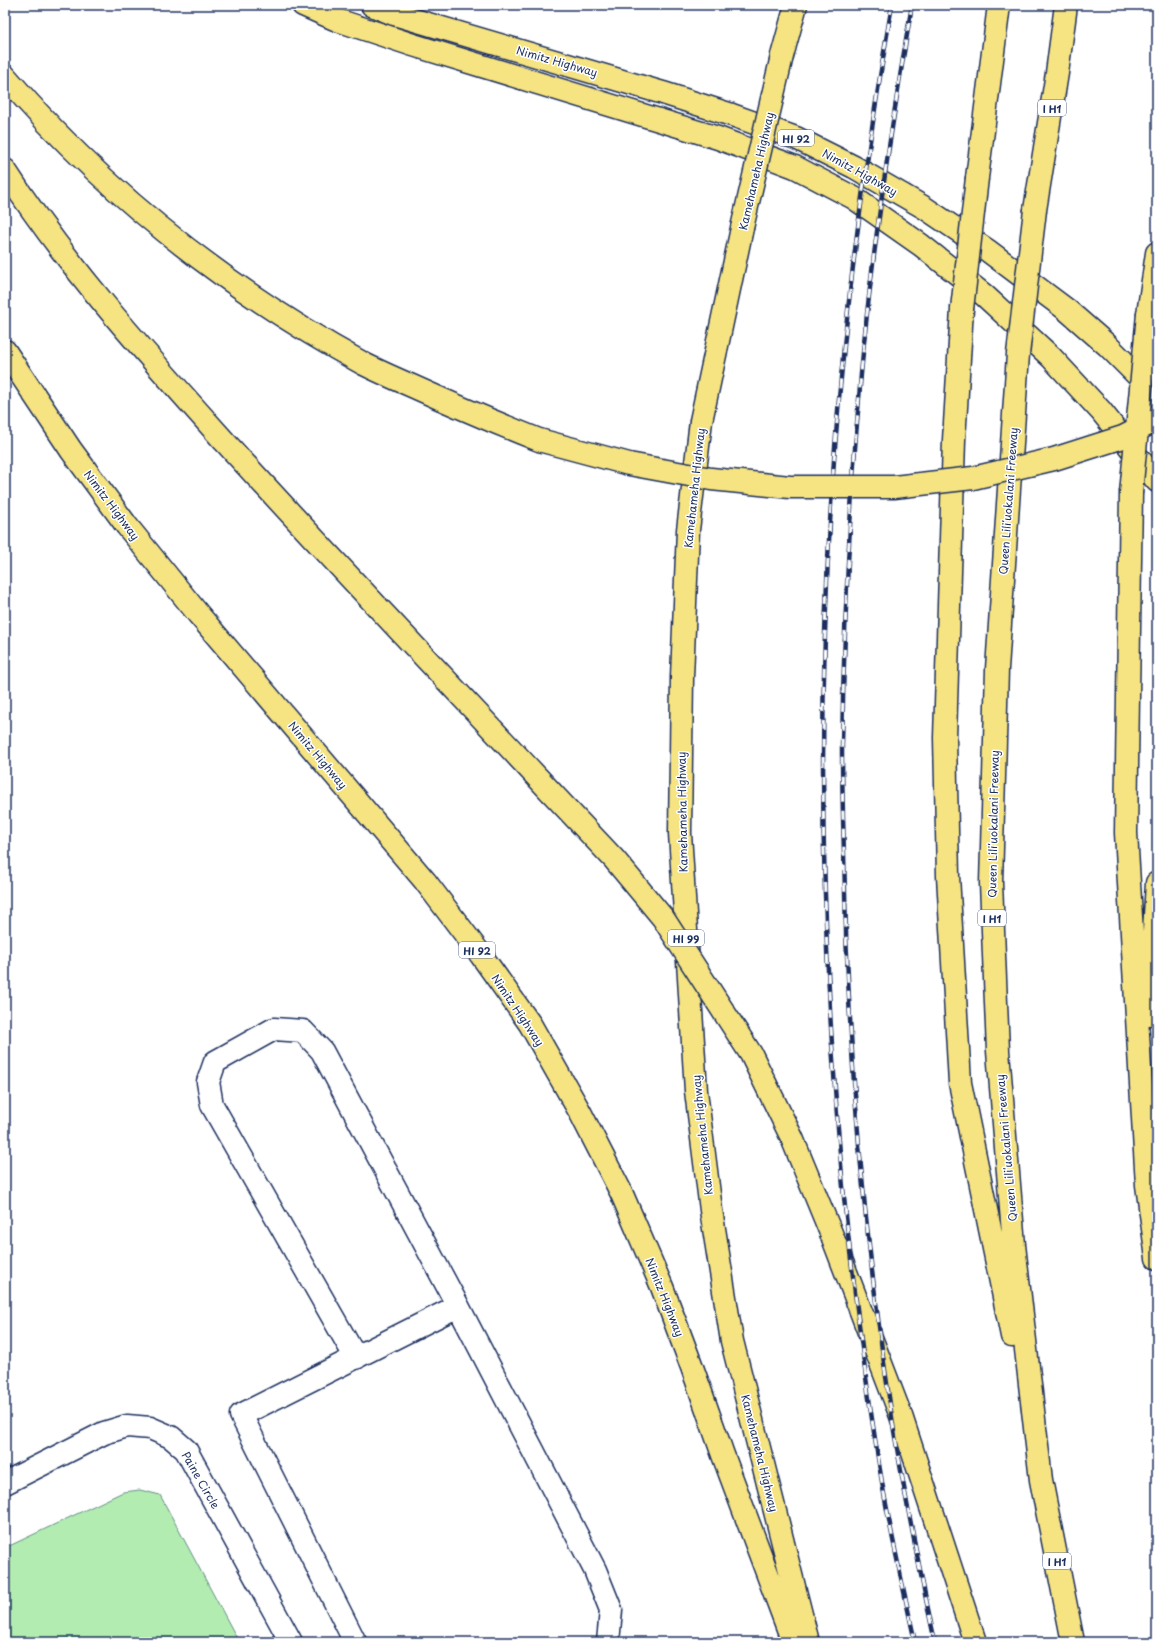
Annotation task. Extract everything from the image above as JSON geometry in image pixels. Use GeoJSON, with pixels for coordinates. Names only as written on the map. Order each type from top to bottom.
{"type":"FeatureCollection","features":[{"type":"Feature","properties":{"kind":"main road"},"geometry":{"type":"LineString","coordinates":[[303,5],[337,20],[413,45],[718,138],[795,167],[847,195],[921,245],[984,295],[1051,357],[1101,411],[1157,481]]}},
{"type":"Feature","properties":{"kind":"main road","name":"Nimitz Highway"},"geometry":{"type":"LineString","coordinates":[[372,5],[394,14],[634,84],[732,115],[796,138],[854,167],[925,208],[993,254],[1067,310],[1107,345],[1157,395]]}},
{"type":"Feature","properties":{"kind":"main road","name":"Kamehameha Highway"},"geometry":{"type":"LineString","coordinates":[[796,5],[782,56],[742,228],[701,421],[688,530],[682,677],[680,833],[696,1091],[713,1226],[732,1341],[808,1642]]}},
{"type":"Feature","properties":{"kind":"main road"},"geometry":{"type":"LineString","coordinates":[[999,5],[962,309],[954,440],[945,738],[948,876],[960,1082],[1041,1480]]}},
{"type":"Feature","properties":{"kind":"main road","name":"Queen Liliʻuokalani Freeway"},"geometry":{"type":"LineString","coordinates":[[1066,5],[1057,73],[1035,210],[1018,354],[997,669],[991,884],[998,1051],[1014,1245],[1041,1480],[1072,1642]]}},
{"type":"Feature","properties":{"kind":"main road"},"geometry":{"type":"LineString","coordinates":[[5,76],[36,113],[106,181],[194,255],[278,314],[366,365],[466,411],[539,440],[630,464],[711,479],[790,487],[894,488],[973,478],[1054,459],[1123,436],[1157,420]]}},
{"type":"Feature","properties":{"kind":"main road"},"geometry":{"type":"LineString","coordinates":[[5,170],[75,268],[166,377],[276,498],[614,859],[663,918],[751,1054],[792,1138],[831,1233],[901,1416],[975,1642]]}},
{"type":"Feature","properties":{"kind":"main road"},"geometry":{"type":"LineString","coordinates":[[1157,253],[1148,314],[1131,493],[1126,833],[1147,1185],[1157,1258]]}},
{"type":"Feature","properties":{"kind":"main road","name":"Nimitz Highway"},"geometry":{"type":"LineString","coordinates":[[5,351],[71,450],[127,526],[199,615],[425,881],[481,955],[530,1024],[580,1112],[621,1192],[659,1280],[793,1642]]}},
{"type":"Feature","properties":{"kind":"main road"},"geometry":{"type":"LineString","coordinates":[[1147,1185],[1149,1010],[1157,884]]}},
{"type":"Feature","properties":{"kind":"street"},"geometry":{"type":"LineString","coordinates":[[356,1358],[212,1105],[208,1082],[215,1062],[274,1029],[303,1031],[322,1051],[458,1306],[595,1570],[611,1610],[608,1642]]}},
{"type":"Feature","properties":{"kind":"street"},"geometry":{"type":"LineString","coordinates":[[355,1642],[241,1415],[458,1306]]}},
{"type":"Feature","properties":{"kind":"street","name":"Paine Circle"},"geometry":{"type":"LineString","coordinates":[[5,1483],[104,1433],[127,1426],[150,1428],[171,1437],[186,1450],[291,1642]]}},
{"type":"Feature","properties":{"kind":"green space"},"geometry":{"type":"Polygon","coordinates":[[[140,1490],[160,1495],[239,1642],[5,1642],[5,1548],[123,1492],[140,1490]]]}},
{"type":"Feature","properties":{"kind":"railway"},"geometry":{"type":"LineString","coordinates":[[892,5],[880,74],[855,248],[841,378],[833,473],[824,663],[824,854],[832,1044],[840,1157],[851,1258],[868,1390],[883,1488],[915,1642]]}},
{"type":"Feature","properties":{"kind":"railway"},"geometry":{"type":"LineString","coordinates":[[912,5],[883,189],[865,328],[848,560],[842,773],[849,998],[853,1071],[866,1215],[883,1359],[894,1431],[913,1536],[935,1642]]}}]}
